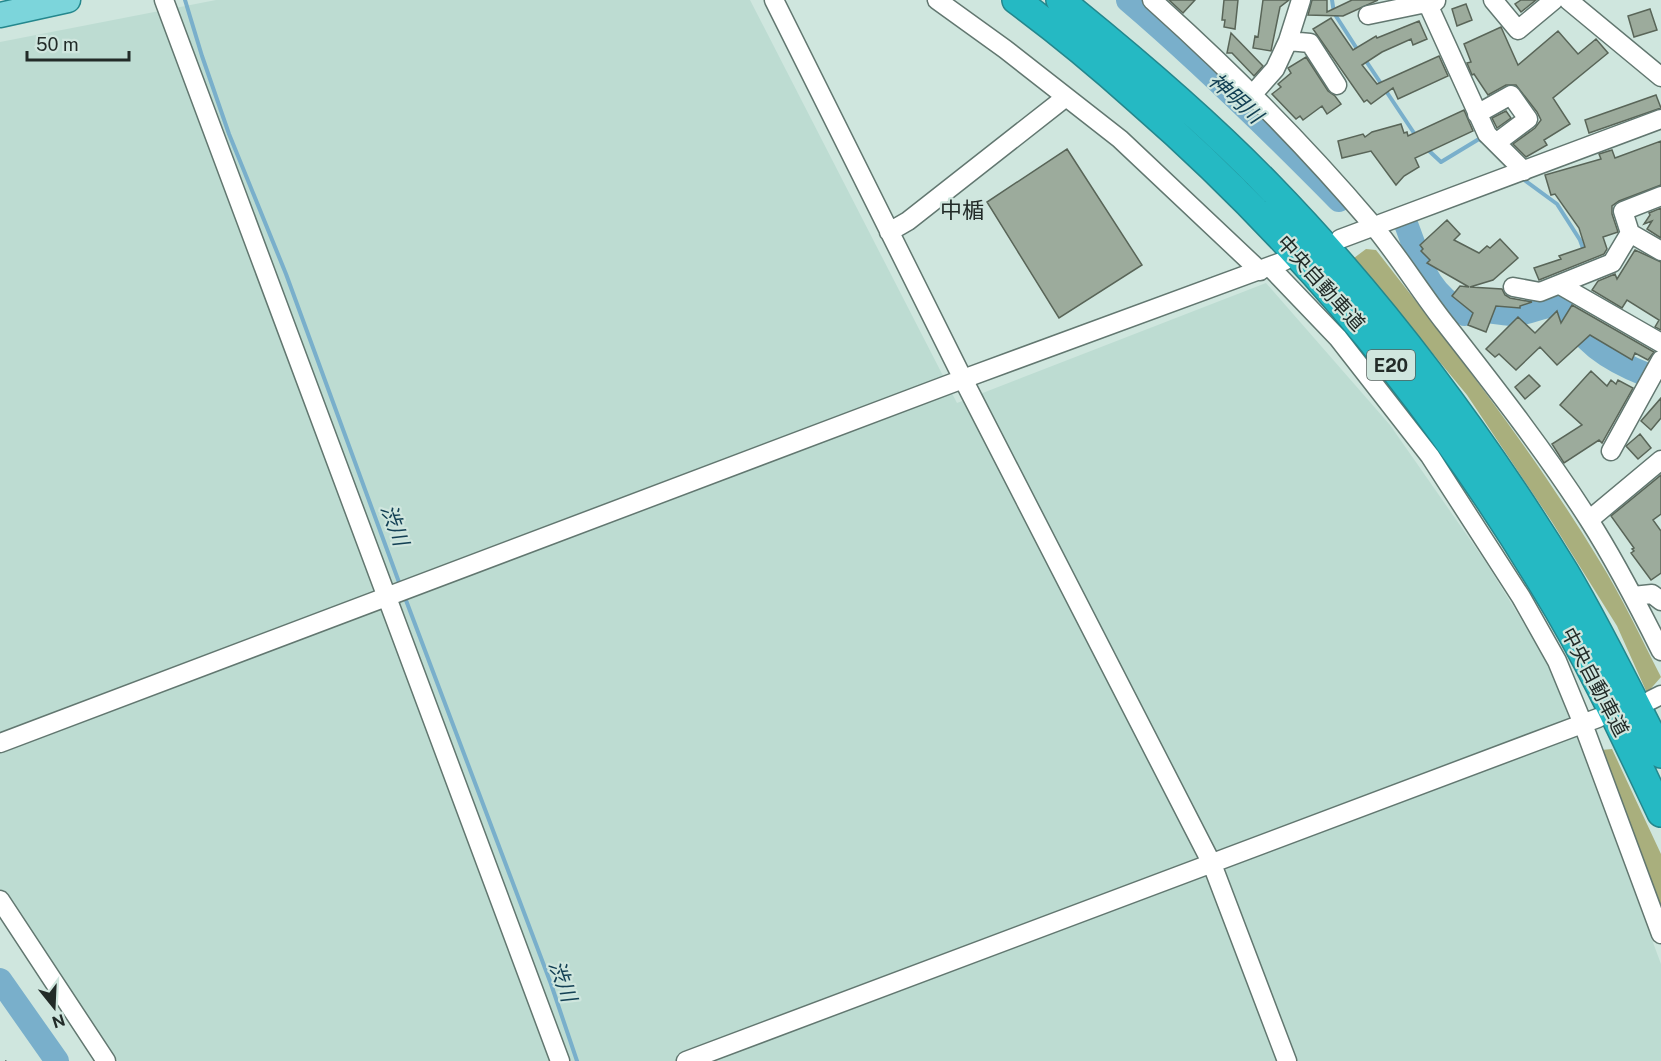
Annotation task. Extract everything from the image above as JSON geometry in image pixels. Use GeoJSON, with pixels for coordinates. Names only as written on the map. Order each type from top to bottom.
{"type":"FeatureCollection","features":[{"type":"Feature","properties":{"kind":"highway","name":"中央自動車道"},"geometry":{"type":"LineString","coordinates":[[1016,0],[1106,72],[1180,137],[1247,201],[1373,341],[1431,417],[1490,501],[1546,589],[1592,672],[1661,813]]}},
{"type":"Feature","properties":{"kind":"highway","name":"中央自動車道"},"geometry":{"type":"LineString","coordinates":[[1060,0],[1130,57],[1260,176],[1331,253],[1391,324],[1449,399],[1508,482],[1566,575],[1661,754]]}},
{"type":"Feature","properties":{"kind":"main road"},"geometry":{"type":"LineString","coordinates":[[0,15],[68,0]]}},
{"type":"Feature","properties":{"kind":"street"},"geometry":{"type":"LineString","coordinates":[[164,0],[398,593],[560,1061]]}},
{"type":"Feature","properties":{"kind":"street"},"geometry":{"type":"LineString","coordinates":[[774,0],[963,379],[1212,864],[1287,1061]]}},
{"type":"Feature","properties":{"kind":"street"},"geometry":{"type":"LineString","coordinates":[[937,0],[1005,49],[1119,139],[1271,266],[1338,338],[1430,456],[1521,597],[1590,721],[1661,934]]}},
{"type":"Feature","properties":{"kind":"street"},"geometry":{"type":"LineString","coordinates":[[1153,0],[1252,94],[1373,225],[1442,320],[1504,398],[1589,520],[1633,596],[1661,651]]}},
{"type":"Feature","properties":{"kind":"street"},"geometry":{"type":"LineString","coordinates":[[1252,94],[1275,69],[1288,41],[1301,0]]}},
{"type":"Feature","properties":{"kind":"street"},"geometry":{"type":"LineString","coordinates":[[1493,0],[1518,30],[1554,0]]}},
{"type":"Feature","properties":{"kind":"street"},"geometry":{"type":"LineString","coordinates":[[1568,0],[1661,77]]}},
{"type":"Feature","properties":{"kind":"street"},"geometry":{"type":"LineString","coordinates":[[1368,15],[1430,1],[1487,134],[1524,171]]}},
{"type":"Feature","properties":{"kind":"street"},"geometry":{"type":"LineString","coordinates":[[1288,41],[1310,43],[1337,85]]}},
{"type":"Feature","properties":{"kind":"street"},"geometry":{"type":"LineString","coordinates":[[1478,114],[1511,95],[1528,119],[1496,143]]}},
{"type":"Feature","properties":{"kind":"street"},"geometry":{"type":"LineString","coordinates":[[889,232],[908,221],[1066,97]]}},
{"type":"Feature","properties":{"kind":"street"},"geometry":{"type":"LineString","coordinates":[[1340,239],[1661,119]]}},
{"type":"Feature","properties":{"kind":"street"},"geometry":{"type":"LineString","coordinates":[[1661,196],[1623,211],[1630,233],[1661,251]]}},
{"type":"Feature","properties":{"kind":"street"},"geometry":{"type":"LineString","coordinates":[[1513,287],[1540,292],[1612,263],[1630,233]]}},
{"type":"Feature","properties":{"kind":"street"},"geometry":{"type":"LineString","coordinates":[[0,743],[963,379],[1271,266]]}},
{"type":"Feature","properties":{"kind":"street"},"geometry":{"type":"LineString","coordinates":[[1560,285],[1661,343]]}},
{"type":"Feature","properties":{"kind":"street"},"geometry":{"type":"LineString","coordinates":[[1611,451],[1655,387],[1661,360]]}},
{"type":"Feature","properties":{"kind":"street"},"geometry":{"type":"LineString","coordinates":[[1589,520],[1661,460]]}},
{"type":"Feature","properties":{"kind":"street"},"geometry":{"type":"LineString","coordinates":[[1633,596],[1652,594],[1661,601]]}},
{"type":"Feature","properties":{"kind":"street"},"geometry":{"type":"LineString","coordinates":[[686,1061],[1590,721]]}},
{"type":"Feature","properties":{"kind":"street"},"geometry":{"type":"LineString","coordinates":[[0,900],[106,1061]]}},
{"type":"Feature","properties":{"kind":"path"},"geometry":{"type":"LineString","coordinates":[[5,1061],[10,1061]]}},
{"type":"Feature","properties":{"kind":"shaded area"},"geometry":{"type":"Polygon","coordinates":[[[216,0],[750,0],[957,403],[1266,283],[1390,425],[1485,561],[1550,666],[1661,964],[1661,1061],[118,1061],[0,889],[0,42],[216,0]]]}},
{"type":"Feature","properties":{"kind":"green space"},"geometry":{"type":"Polygon","coordinates":[[[1366,249],[1376,250],[1435,326],[1520,441],[1574,520],[1616,588],[1661,677],[1647,693],[1617,626],[1552,522],[1467,395],[1354,258],[1366,249]]]}},
{"type":"Feature","properties":{"kind":"green space"},"geometry":{"type":"Polygon","coordinates":[[[1612,749],[1661,854],[1661,907],[1601,750],[1612,749]]]}},
{"type":"Feature","properties":{"kind":"building"},"geometry":{"type":"Polygon","coordinates":[[[1169,0],[1195,0],[1183,13],[1169,0]]]}},
{"type":"Feature","properties":{"kind":"building"},"geometry":{"type":"Polygon","coordinates":[[[1224,0],[1238,0],[1235,29],[1224,27],[1225,20],[1222,20],[1224,0]]]}},
{"type":"Feature","properties":{"kind":"building"},"geometry":{"type":"Polygon","coordinates":[[[1263,0],[1289,0],[1280,7],[1271,51],[1253,48],[1255,36],[1258,37],[1263,0]]]}},
{"type":"Feature","properties":{"kind":"building"},"geometry":{"type":"Polygon","coordinates":[[[1312,0],[1327,0],[1327,12],[1352,0],[1378,0],[1343,16],[1308,15],[1312,0]]]}},
{"type":"Feature","properties":{"kind":"building"},"geometry":{"type":"Polygon","coordinates":[[[1521,0],[1536,0],[1521,12],[1515,4],[1521,0]]]}},
{"type":"Feature","properties":{"kind":"building"},"geometry":{"type":"Polygon","coordinates":[[[1466,4],[1472,20],[1457,26],[1452,9],[1466,4]]]}},
{"type":"Feature","properties":{"kind":"building"},"geometry":{"type":"Polygon","coordinates":[[[1650,9],[1657,30],[1634,37],[1628,16],[1650,9]]]}},
{"type":"Feature","properties":{"kind":"building"},"geometry":{"type":"Polygon","coordinates":[[[1331,18],[1353,50],[1376,36],[1377,38],[1419,21],[1427,39],[1413,45],[1411,39],[1382,52],[1362,65],[1377,84],[1439,56],[1448,76],[1398,99],[1393,88],[1371,104],[1367,100],[1364,102],[1313,29],[1331,18]]]}},
{"type":"Feature","properties":{"kind":"building"},"geometry":{"type":"Polygon","coordinates":[[[1501,27],[1518,65],[1558,31],[1578,54],[1596,39],[1608,53],[1553,98],[1570,124],[1544,140],[1547,145],[1526,157],[1513,144],[1535,128],[1541,120],[1537,112],[1516,85],[1506,85],[1488,95],[1474,74],[1472,75],[1467,63],[1471,62],[1464,44],[1501,27]]]}},
{"type":"Feature","properties":{"kind":"building"},"geometry":{"type":"Polygon","coordinates":[[[1231,33],[1263,66],[1254,76],[1232,53],[1227,53],[1231,33]]]}},
{"type":"Feature","properties":{"kind":"building"},"geometry":{"type":"Polygon","coordinates":[[[1306,57],[1328,91],[1341,104],[1327,114],[1322,106],[1303,120],[1300,116],[1296,119],[1272,94],[1281,87],[1278,84],[1291,73],[1288,68],[1306,57]]]}},
{"type":"Feature","properties":{"kind":"building"},"geometry":{"type":"Polygon","coordinates":[[[1656,95],[1661,108],[1589,133],[1585,120],[1656,95]]]}},
{"type":"Feature","properties":{"kind":"building"},"geometry":{"type":"Polygon","coordinates":[[[1464,110],[1473,131],[1415,158],[1419,167],[1404,176],[1396,185],[1371,151],[1342,158],[1338,141],[1363,134],[1365,137],[1372,132],[1401,124],[1404,133],[1407,132],[1408,136],[1464,110]]]}},
{"type":"Feature","properties":{"kind":"building"},"geometry":{"type":"Polygon","coordinates":[[[1506,111],[1511,118],[1497,128],[1492,118],[1506,111]]]}},
{"type":"Feature","properties":{"kind":"building"},"geometry":{"type":"Polygon","coordinates":[[[1661,141],[1661,185],[1619,201],[1612,206],[1618,232],[1603,237],[1607,249],[1604,254],[1539,280],[1534,268],[1561,259],[1559,256],[1585,247],[1579,228],[1555,194],[1551,195],[1545,175],[1601,159],[1599,154],[1612,150],[1615,158],[1661,141]]]}},
{"type":"Feature","properties":{"kind":"building"},"geometry":{"type":"Polygon","coordinates":[[[1067,149],[1142,265],[1059,318],[987,202],[1067,149]]]}},
{"type":"Feature","properties":{"kind":"building"},"geometry":{"type":"Polygon","coordinates":[[[1661,208],[1661,238],[1647,229],[1652,221],[1644,224],[1649,213],[1661,208]]]}},
{"type":"Feature","properties":{"kind":"building"},"geometry":{"type":"Polygon","coordinates":[[[1447,220],[1460,234],[1454,240],[1479,253],[1487,246],[1490,248],[1500,239],[1518,258],[1493,280],[1470,287],[1502,289],[1510,298],[1532,302],[1520,308],[1496,306],[1486,332],[1468,325],[1473,313],[1452,296],[1460,286],[1469,287],[1427,263],[1430,260],[1421,251],[1423,249],[1420,245],[1447,220]]]}},
{"type":"Feature","properties":{"kind":"building"},"geometry":{"type":"Polygon","coordinates":[[[1635,250],[1661,262],[1661,330],[1655,327],[1659,320],[1627,300],[1622,308],[1592,290],[1598,281],[1615,274],[1617,279],[1635,250]]]}},
{"type":"Feature","properties":{"kind":"building"},"geometry":{"type":"Polygon","coordinates":[[[1572,305],[1654,352],[1648,360],[1635,353],[1632,360],[1590,335],[1557,365],[1540,347],[1516,370],[1499,354],[1495,357],[1486,349],[1518,317],[1535,333],[1557,311],[1561,323],[1572,305]]]}},
{"type":"Feature","properties":{"kind":"building"},"geometry":{"type":"Polygon","coordinates":[[[1591,371],[1607,386],[1611,380],[1616,384],[1618,380],[1633,388],[1602,443],[1599,440],[1564,463],[1552,444],[1582,425],[1560,405],[1591,371]]]}},
{"type":"Feature","properties":{"kind":"building"},"geometry":{"type":"Polygon","coordinates":[[[1529,375],[1540,386],[1525,399],[1515,387],[1529,375]]]}},
{"type":"Feature","properties":{"kind":"building"},"geometry":{"type":"Polygon","coordinates":[[[1661,398],[1661,418],[1651,430],[1641,421],[1661,398]]]}},
{"type":"Feature","properties":{"kind":"building"},"geometry":{"type":"Polygon","coordinates":[[[1640,434],[1651,448],[1638,459],[1626,446],[1640,434]]]}},
{"type":"Feature","properties":{"kind":"building"},"geometry":{"type":"Polygon","coordinates":[[[1661,475],[1661,514],[1653,520],[1661,531],[1661,573],[1651,580],[1631,553],[1634,548],[1611,516],[1661,475]]]}},
{"type":"Feature","properties":{"kind":"waterway","name":"渋川"},"geometry":{"type":"LineString","coordinates":[[185,0],[229,134],[286,274],[400,585]]}},
{"type":"Feature","properties":{"kind":"waterway","name":"神明川"},"geometry":{"type":"LineString","coordinates":[[1128,0],[1236,98],[1339,200]]}},
{"type":"Feature","properties":{"kind":"waterway"},"geometry":{"type":"LineString","coordinates":[[1332,0],[1334,13],[1359,52]]}},
{"type":"Feature","properties":{"kind":"waterway"},"geometry":{"type":"LineString","coordinates":[[1364,58],[1416,136]]}},
{"type":"Feature","properties":{"kind":"waterway"},"geometry":{"type":"LineString","coordinates":[[1427,149],[1441,162],[1479,139],[1482,141]]}},
{"type":"Feature","properties":{"kind":"waterway"},"geometry":{"type":"LineString","coordinates":[[1523,179],[1557,204],[1580,240],[1584,251]]}},
{"type":"Feature","properties":{"kind":"waterway","name":"神明川"},"geometry":{"type":"LineString","coordinates":[[1406,224],[1421,264],[1433,286],[1465,314],[1486,311],[1517,314],[1558,305],[1577,329],[1597,348],[1619,362],[1647,375]]}},
{"type":"Feature","properties":{"kind":"waterway","name":"渋川"},"geometry":{"type":"LineString","coordinates":[[404,595],[551,984],[577,1061]]}},
{"type":"Feature","properties":{"kind":"waterway"},"geometry":{"type":"LineString","coordinates":[[0,980],[57,1061]]}},
{"type":"Feature","properties":{"kind":"district","name":"中楯"},"geometry":{"type":"Point","coordinates":[962,210]}}]}
